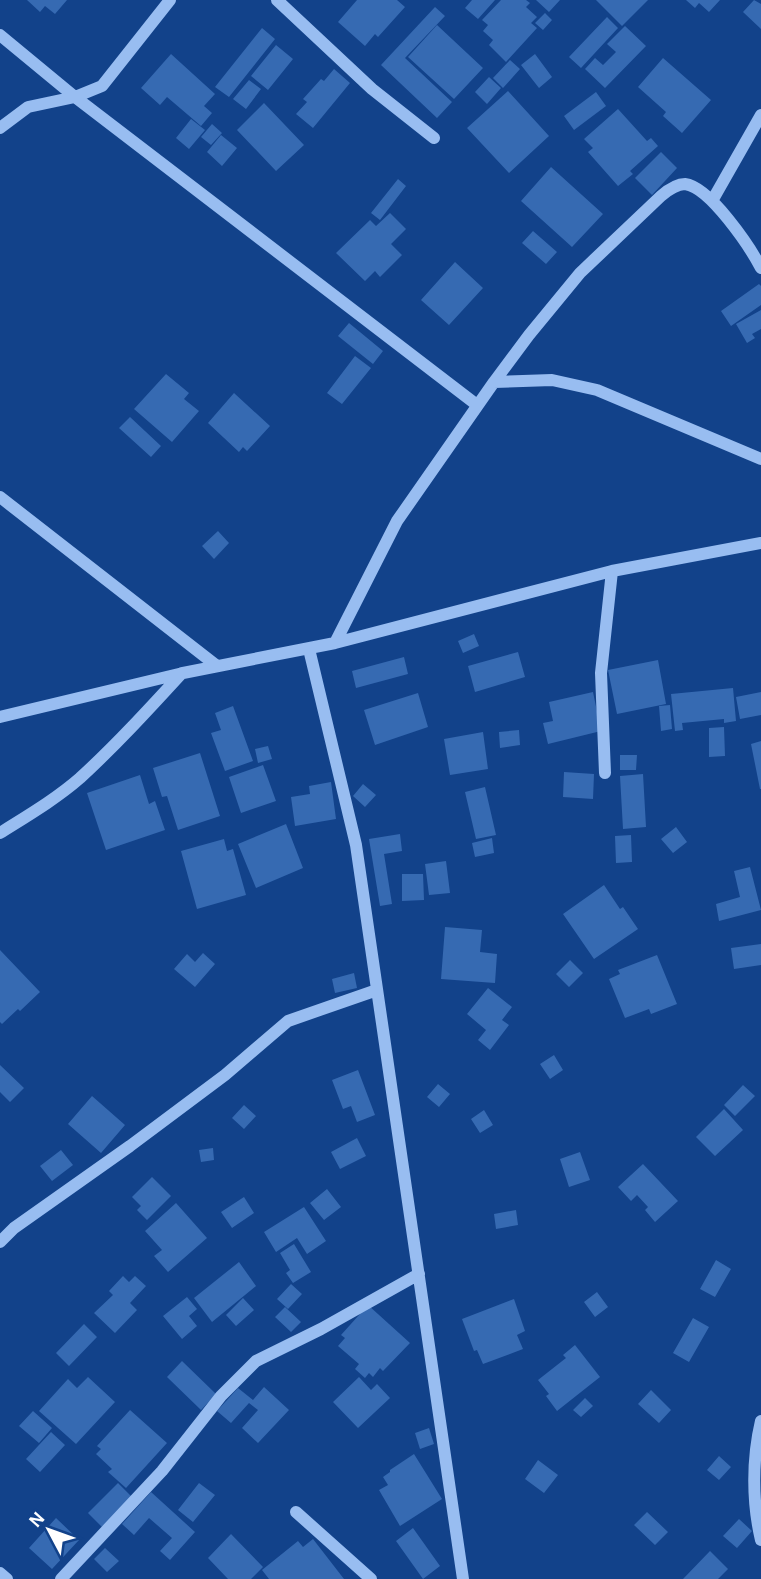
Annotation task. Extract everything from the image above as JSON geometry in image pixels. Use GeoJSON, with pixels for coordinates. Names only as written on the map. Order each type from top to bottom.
{"type":"FeatureCollection","features":[{"type":"Feature","properties":{"kind":"street"},"geometry":{"type":"LineString","coordinates":[[0,128],[28,107],[75,97],[102,86],[170,0]]}},
{"type":"Feature","properties":{"kind":"street"},"geometry":{"type":"LineString","coordinates":[[277,0],[372,89],[434,138]]}},
{"type":"Feature","properties":{"kind":"street"},"geometry":{"type":"LineString","coordinates":[[0,35],[75,97],[477,405]]}},
{"type":"Feature","properties":{"kind":"street"},"geometry":{"type":"LineString","coordinates":[[712,201],[761,115]]}},
{"type":"Feature","properties":{"kind":"street"},"geometry":{"type":"LineString","coordinates":[[335,643],[397,521],[477,405],[580,273],[661,195],[673,187],[687,184],[695,188],[712,201],[735,228],[761,268]]}},
{"type":"Feature","properties":{"kind":"street"},"geometry":{"type":"LineString","coordinates":[[494,382],[552,380],[597,390],[761,459]]}},
{"type":"Feature","properties":{"kind":"street"},"geometry":{"type":"LineString","coordinates":[[0,498],[217,666]]}},
{"type":"Feature","properties":{"kind":"street"},"geometry":{"type":"LineString","coordinates":[[0,717],[183,673],[335,643],[612,571],[761,543]]}},
{"type":"Feature","properties":{"kind":"street"},"geometry":{"type":"LineString","coordinates":[[605,773],[601,673],[612,571]]}},
{"type":"Feature","properties":{"kind":"street"},"geometry":{"type":"LineString","coordinates":[[309,649],[356,845],[463,1579]]}},
{"type":"Feature","properties":{"kind":"street"},"geometry":{"type":"LineString","coordinates":[[0,834],[79,779],[183,673]]}},
{"type":"Feature","properties":{"kind":"street"},"geometry":{"type":"LineString","coordinates":[[0,1242],[13,1228],[225,1075],[288,1021],[377,990]]}},
{"type":"Feature","properties":{"kind":"street"},"geometry":{"type":"LineString","coordinates":[[61,1579],[162,1471],[221,1396],[256,1362],[419,1274]]}},
{"type":"Feature","properties":{"kind":"street"},"geometry":{"type":"LineString","coordinates":[[761,1421],[756,1441],[755,1490],[757,1524],[761,1539]]}},
{"type":"Feature","properties":{"kind":"street"},"geometry":{"type":"LineString","coordinates":[[296,1512],[371,1579]]}},
{"type":"Feature","properties":{"kind":"street"},"geometry":{"type":"LineString","coordinates":[[0,1573],[7,1579]]}},
{"type":"Feature","properties":{"kind":"building"},"geometry":{"type":"Polygon","coordinates":[[[27,0],[67,0],[55,14],[45,6],[40,12],[27,0]]]}},
{"type":"Feature","properties":{"kind":"building"},"geometry":{"type":"Polygon","coordinates":[[[357,0],[397,0],[405,7],[378,37],[375,34],[365,46],[338,22],[357,0]]]}},
{"type":"Feature","properties":{"kind":"building"},"geometry":{"type":"Polygon","coordinates":[[[472,0],[495,0],[478,19],[465,8],[472,0]]]}},
{"type":"Feature","properties":{"kind":"building"},"geometry":{"type":"Polygon","coordinates":[[[501,0],[526,0],[530,3],[526,7],[537,17],[531,23],[537,28],[506,62],[489,45],[493,40],[483,31],[488,25],[482,20],[501,0]]]}},
{"type":"Feature","properties":{"kind":"building"},"geometry":{"type":"Polygon","coordinates":[[[536,0],[560,0],[549,12],[536,0]]]}},
{"type":"Feature","properties":{"kind":"building"},"geometry":{"type":"Polygon","coordinates":[[[596,0],[648,0],[622,26],[596,0]]]}},
{"type":"Feature","properties":{"kind":"building"},"geometry":{"type":"Polygon","coordinates":[[[686,0],[720,0],[709,12],[699,3],[695,8],[686,0]]]}},
{"type":"Feature","properties":{"kind":"building"},"geometry":{"type":"Polygon","coordinates":[[[754,0],[761,4],[761,29],[743,12],[754,0]]]}},
{"type":"Feature","properties":{"kind":"building"},"geometry":{"type":"Polygon","coordinates":[[[435,7],[445,16],[405,58],[452,102],[437,118],[381,65],[435,7]]]}},
{"type":"Feature","properties":{"kind":"building"},"geometry":{"type":"Polygon","coordinates":[[[545,13],[552,20],[543,30],[535,23],[545,13]]]}},
{"type":"Feature","properties":{"kind":"building"},"geometry":{"type":"Polygon","coordinates":[[[607,17],[618,28],[581,68],[569,57],[607,17]]]}},
{"type":"Feature","properties":{"kind":"building"},"geometry":{"type":"Polygon","coordinates":[[[437,25],[483,68],[454,99],[408,57],[437,25]]]}},
{"type":"Feature","properties":{"kind":"building"},"geometry":{"type":"Polygon","coordinates":[[[625,26],[646,46],[605,88],[585,69],[595,58],[603,65],[616,52],[607,44],[625,26]]]}},
{"type":"Feature","properties":{"kind":"building"},"geometry":{"type":"Polygon","coordinates":[[[262,28],[275,39],[229,97],[215,87],[262,28]]]}},
{"type":"Feature","properties":{"kind":"building"},"geometry":{"type":"Polygon","coordinates":[[[276,45],[293,59],[268,90],[251,76],[276,45]]]}},
{"type":"Feature","properties":{"kind":"building"},"geometry":{"type":"Polygon","coordinates":[[[171,54],[215,94],[204,106],[212,113],[201,126],[167,97],[160,105],[141,88],[171,54]]]}},
{"type":"Feature","properties":{"kind":"building"},"geometry":{"type":"Polygon","coordinates":[[[535,54],[552,77],[539,88],[521,65],[535,54]]]}},
{"type":"Feature","properties":{"kind":"building"},"geometry":{"type":"Polygon","coordinates":[[[663,58],[711,100],[682,133],[663,116],[666,112],[638,87],[663,58]]]}},
{"type":"Feature","properties":{"kind":"building"},"geometry":{"type":"Polygon","coordinates":[[[510,60],[520,69],[503,88],[493,78],[510,60]]]}},
{"type":"Feature","properties":{"kind":"building"},"geometry":{"type":"Polygon","coordinates":[[[334,69],[350,83],[313,128],[296,114],[307,102],[303,99],[334,69]]]}},
{"type":"Feature","properties":{"kind":"building"},"geometry":{"type":"Polygon","coordinates":[[[489,77],[501,88],[487,104],[475,92],[489,77]]]}},
{"type":"Feature","properties":{"kind":"building"},"geometry":{"type":"Polygon","coordinates":[[[249,80],[261,89],[246,109],[233,99],[249,80]]]}},
{"type":"Feature","properties":{"kind":"building"},"geometry":{"type":"Polygon","coordinates":[[[508,91],[549,136],[509,173],[467,128],[508,91]]]}},
{"type":"Feature","properties":{"kind":"building"},"geometry":{"type":"Polygon","coordinates":[[[596,92],[606,106],[574,130],[564,116],[596,92]]]}},
{"type":"Feature","properties":{"kind":"building"},"geometry":{"type":"Polygon","coordinates":[[[264,103],[304,145],[276,171],[237,130],[264,103]]]}},
{"type":"Feature","properties":{"kind":"building"},"geometry":{"type":"Polygon","coordinates":[[[618,109],[647,141],[651,138],[658,146],[630,171],[633,174],[618,186],[588,152],[593,148],[584,139],[618,109]]]}},
{"type":"Feature","properties":{"kind":"building"},"geometry":{"type":"Polygon","coordinates":[[[191,119],[205,130],[189,149],[176,138],[191,119]]]}},
{"type":"Feature","properties":{"kind":"building"},"geometry":{"type":"Polygon","coordinates":[[[212,124],[222,133],[211,145],[201,137],[212,124]]]}},
{"type":"Feature","properties":{"kind":"building"},"geometry":{"type":"Polygon","coordinates":[[[221,135],[237,148],[222,166],[207,152],[221,135]]]}},
{"type":"Feature","properties":{"kind":"building"},"geometry":{"type":"Polygon","coordinates":[[[661,152],[677,168],[652,195],[635,178],[661,152]]]}},
{"type":"Feature","properties":{"kind":"building"},"geometry":{"type":"Polygon","coordinates":[[[551,167],[603,214],[572,247],[521,201],[551,167]]]}},
{"type":"Feature","properties":{"kind":"building"},"geometry":{"type":"Polygon","coordinates":[[[398,179],[406,186],[380,220],[371,213],[398,179]]]}},
{"type":"Feature","properties":{"kind":"building"},"geometry":{"type":"Polygon","coordinates":[[[390,213],[406,229],[391,244],[402,255],[380,277],[375,271],[365,281],[336,253],[370,220],[376,226],[390,213]]]}},
{"type":"Feature","properties":{"kind":"building"},"geometry":{"type":"Polygon","coordinates":[[[533,231],[557,252],[546,264],[522,243],[533,231]]]}},
{"type":"Feature","properties":{"kind":"building"},"geometry":{"type":"Polygon","coordinates":[[[455,262],[483,288],[449,325],[421,300],[455,262]]]}},
{"type":"Feature","properties":{"kind":"building"},"geometry":{"type":"Polygon","coordinates":[[[759,284],[761,305],[731,326],[721,311],[759,284]]]}},
{"type":"Feature","properties":{"kind":"building"},"geometry":{"type":"Polygon","coordinates":[[[761,310],[761,329],[752,334],[755,338],[747,343],[736,324],[761,310]]]}},
{"type":"Feature","properties":{"kind":"building"},"geometry":{"type":"Polygon","coordinates":[[[349,323],[383,351],[373,364],[338,336],[349,323]]]}},
{"type":"Feature","properties":{"kind":"building"},"geometry":{"type":"Polygon","coordinates":[[[355,356],[371,368],[342,404],[327,393],[355,356]]]}},
{"type":"Feature","properties":{"kind":"building"},"geometry":{"type":"Polygon","coordinates":[[[166,374],[189,393],[184,399],[199,411],[172,442],[134,409],[166,374]]]}},
{"type":"Feature","properties":{"kind":"building"},"geometry":{"type":"Polygon","coordinates":[[[234,393],[270,426],[247,451],[243,447],[239,452],[208,423],[234,393]]]}},
{"type":"Feature","properties":{"kind":"building"},"geometry":{"type":"Polygon","coordinates":[[[130,417],[161,446],[151,457],[119,428],[130,417]]]}},
{"type":"Feature","properties":{"kind":"building"},"geometry":{"type":"Polygon","coordinates":[[[218,531],[229,543],[214,559],[202,546],[218,531]]]}},
{"type":"Feature","properties":{"kind":"building"},"geometry":{"type":"Polygon","coordinates":[[[474,634],[479,646],[463,653],[458,641],[474,634]]]}},
{"type":"Feature","properties":{"kind":"building"},"geometry":{"type":"Polygon","coordinates":[[[518,652],[525,677],[475,692],[468,666],[518,652]]]}},
{"type":"Feature","properties":{"kind":"building"},"geometry":{"type":"Polygon","coordinates":[[[404,657],[408,674],[356,688],[352,671],[404,657]]]}},
{"type":"Feature","properties":{"kind":"building"},"geometry":{"type":"Polygon","coordinates":[[[658,660],[666,704],[617,714],[608,670],[658,660]]]}},
{"type":"Feature","properties":{"kind":"building"},"geometry":{"type":"Polygon","coordinates":[[[733,688],[736,721],[724,723],[724,719],[682,723],[683,730],[675,731],[671,694],[733,688]]]}},
{"type":"Feature","properties":{"kind":"building"},"geometry":{"type":"Polygon","coordinates":[[[593,692],[601,731],[548,744],[543,723],[553,721],[549,702],[593,692]]]}},
{"type":"Feature","properties":{"kind":"building"},"geometry":{"type":"Polygon","coordinates":[[[761,692],[761,715],[740,719],[736,697],[761,692]]]}},
{"type":"Feature","properties":{"kind":"building"},"geometry":{"type":"Polygon","coordinates":[[[418,693],[428,727],[375,745],[364,710],[418,693]]]}},
{"type":"Feature","properties":{"kind":"building"},"geometry":{"type":"Polygon","coordinates":[[[670,705],[672,729],[661,731],[659,706],[670,705]]]}},
{"type":"Feature","properties":{"kind":"building"},"geometry":{"type":"Polygon","coordinates":[[[233,706],[253,761],[225,771],[211,733],[221,730],[215,713],[233,706]]]}},
{"type":"Feature","properties":{"kind":"building"},"geometry":{"type":"Polygon","coordinates":[[[724,727],[725,756],[709,757],[709,728],[724,727]]]}},
{"type":"Feature","properties":{"kind":"building"},"geometry":{"type":"Polygon","coordinates":[[[519,730],[520,745],[500,748],[499,732],[519,730]]]}},
{"type":"Feature","properties":{"kind":"building"},"geometry":{"type":"Polygon","coordinates":[[[483,732],[488,769],[450,775],[444,739],[483,732]]]}},
{"type":"Feature","properties":{"kind":"building"},"geometry":{"type":"Polygon","coordinates":[[[761,741],[761,789],[760,789],[751,744],[761,741]]]}},
{"type":"Feature","properties":{"kind":"building"},"geometry":{"type":"Polygon","coordinates":[[[268,746],[272,759],[258,763],[255,749],[268,746]]]}},
{"type":"Feature","properties":{"kind":"building"},"geometry":{"type":"Polygon","coordinates":[[[200,753],[220,816],[178,830],[167,796],[162,797],[153,768],[200,753]]]}},
{"type":"Feature","properties":{"kind":"building"},"geometry":{"type":"Polygon","coordinates":[[[620,755],[637,755],[636,770],[620,770],[620,755]]]}},
{"type":"Feature","properties":{"kind":"building"},"geometry":{"type":"Polygon","coordinates":[[[263,765],[276,801],[241,813],[229,777],[263,765]]]}},
{"type":"Feature","properties":{"kind":"building"},"geometry":{"type":"Polygon","coordinates":[[[564,772],[594,774],[593,799],[563,797],[564,772]]]}},
{"type":"Feature","properties":{"kind":"building"},"geometry":{"type":"Polygon","coordinates":[[[643,774],[646,827],[623,829],[620,776],[643,774]]]}},
{"type":"Feature","properties":{"kind":"building"},"geometry":{"type":"Polygon","coordinates":[[[140,775],[149,804],[155,801],[165,830],[106,850],[87,793],[140,775]]]}},
{"type":"Feature","properties":{"kind":"building"},"geometry":{"type":"Polygon","coordinates":[[[331,782],[336,819],[295,826],[291,797],[310,794],[309,786],[331,782]]]}},
{"type":"Feature","properties":{"kind":"building"},"geometry":{"type":"Polygon","coordinates":[[[363,784],[376,795],[365,807],[353,796],[363,784]]]}},
{"type":"Feature","properties":{"kind":"building"},"geometry":{"type":"Polygon","coordinates":[[[485,787],[496,835],[476,839],[465,792],[485,787]]]}},
{"type":"Feature","properties":{"kind":"building"},"geometry":{"type":"Polygon","coordinates":[[[286,824],[303,868],[256,888],[238,844],[286,824]]]}},
{"type":"Feature","properties":{"kind":"building"},"geometry":{"type":"Polygon","coordinates":[[[676,827],[687,842],[673,853],[661,839],[676,827]]]}},
{"type":"Feature","properties":{"kind":"building"},"geometry":{"type":"Polygon","coordinates":[[[400,834],[402,851],[384,854],[392,904],[380,906],[369,839],[400,834]]]}},
{"type":"Feature","properties":{"kind":"building"},"geometry":{"type":"Polygon","coordinates":[[[631,835],[632,862],[616,863],[615,836],[631,835]]]}},
{"type":"Feature","properties":{"kind":"building"},"geometry":{"type":"Polygon","coordinates":[[[492,838],[494,853],[475,857],[472,843],[492,838]]]}},
{"type":"Feature","properties":{"kind":"building"},"geometry":{"type":"Polygon","coordinates":[[[224,839],[227,851],[233,849],[246,895],[197,909],[181,851],[224,839]]]}},
{"type":"Feature","properties":{"kind":"building"},"geometry":{"type":"Polygon","coordinates":[[[446,861],[450,893],[429,895],[425,864],[446,861]]]}},
{"type":"Feature","properties":{"kind":"building"},"geometry":{"type":"Polygon","coordinates":[[[750,867],[761,910],[719,921],[716,904],[740,897],[734,871],[750,867]]]}},
{"type":"Feature","properties":{"kind":"building"},"geometry":{"type":"Polygon","coordinates":[[[402,874],[423,874],[424,900],[402,901],[402,874]]]}},
{"type":"Feature","properties":{"kind":"building"},"geometry":{"type":"Polygon","coordinates":[[[604,885],[638,929],[594,959],[563,914],[604,885]]]}},
{"type":"Feature","properties":{"kind":"building"},"geometry":{"type":"Polygon","coordinates":[[[445,927],[482,930],[480,952],[497,954],[495,983],[441,979],[445,927]]]}},
{"type":"Feature","properties":{"kind":"building"},"geometry":{"type":"Polygon","coordinates":[[[761,944],[761,965],[734,969],[731,948],[761,944]]]}},
{"type":"Feature","properties":{"kind":"building"},"geometry":{"type":"Polygon","coordinates":[[[0,950],[40,992],[2,1024],[0,1022],[0,950]]]}},
{"type":"Feature","properties":{"kind":"building"},"geometry":{"type":"Polygon","coordinates":[[[203,953],[215,964],[195,987],[174,969],[187,954],[195,962],[203,953]]]}},
{"type":"Feature","properties":{"kind":"building"},"geometry":{"type":"Polygon","coordinates":[[[657,955],[677,1004],[651,1014],[649,1009],[625,1018],[609,979],[620,974],[618,970],[657,955]]]}},
{"type":"Feature","properties":{"kind":"building"},"geometry":{"type":"Polygon","coordinates":[[[570,960],[583,973],[569,987],[556,974],[570,960]]]}},
{"type":"Feature","properties":{"kind":"building"},"geometry":{"type":"Polygon","coordinates":[[[354,973],[357,988],[335,993],[332,979],[354,973]]]}},
{"type":"Feature","properties":{"kind":"building"},"geometry":{"type":"Polygon","coordinates":[[[488,988],[512,1007],[502,1020],[509,1025],[490,1050],[478,1040],[486,1030],[467,1014],[488,988]]]}},
{"type":"Feature","properties":{"kind":"building"},"geometry":{"type":"Polygon","coordinates":[[[554,1055],[563,1070],[550,1079],[540,1064],[554,1055]]]}},
{"type":"Feature","properties":{"kind":"building"},"geometry":{"type":"Polygon","coordinates":[[[0,1065],[24,1088],[10,1102],[0,1092],[0,1065]]]}},
{"type":"Feature","properties":{"kind":"building"},"geometry":{"type":"Polygon","coordinates":[[[358,1070],[375,1115],[357,1122],[351,1106],[343,1109],[332,1080],[358,1070]]]}},
{"type":"Feature","properties":{"kind":"building"},"geometry":{"type":"Polygon","coordinates":[[[438,1084],[450,1094],[439,1107],[427,1097],[438,1084]]]}},
{"type":"Feature","properties":{"kind":"building"},"geometry":{"type":"Polygon","coordinates":[[[743,1085],[755,1096],[735,1116],[724,1105],[743,1085]]]}},
{"type":"Feature","properties":{"kind":"building"},"geometry":{"type":"Polygon","coordinates":[[[92,1096],[125,1125],[101,1153],[68,1124],[92,1096]]]}},
{"type":"Feature","properties":{"kind":"building"},"geometry":{"type":"Polygon","coordinates":[[[244,1105],[256,1116],[244,1129],[232,1118],[244,1105]]]}},
{"type":"Feature","properties":{"kind":"building"},"geometry":{"type":"Polygon","coordinates":[[[724,1109],[743,1130],[715,1156],[696,1137],[724,1109]]]}},
{"type":"Feature","properties":{"kind":"building"},"geometry":{"type":"Polygon","coordinates":[[[484,1110],[493,1125],[480,1133],[471,1119],[484,1110]]]}},
{"type":"Feature","properties":{"kind":"building"},"geometry":{"type":"Polygon","coordinates":[[[357,1138],[366,1156],[340,1169],[331,1152],[357,1138]]]}},
{"type":"Feature","properties":{"kind":"building"},"geometry":{"type":"Polygon","coordinates":[[[213,1148],[214,1160],[201,1162],[199,1150],[213,1148]]]}},
{"type":"Feature","properties":{"kind":"building"},"geometry":{"type":"Polygon","coordinates":[[[61,1150],[73,1165],[52,1181],[40,1166],[61,1150]]]}},
{"type":"Feature","properties":{"kind":"building"},"geometry":{"type":"Polygon","coordinates":[[[580,1152],[590,1180],[569,1187],[560,1159],[580,1152]]]}},
{"type":"Feature","properties":{"kind":"building"},"geometry":{"type":"Polygon","coordinates":[[[643,1164],[678,1201],[655,1222],[645,1210],[648,1207],[637,1195],[631,1201],[618,1187],[643,1164]]]}},
{"type":"Feature","properties":{"kind":"building"},"geometry":{"type":"Polygon","coordinates":[[[152,1177],[171,1196],[147,1220],[137,1210],[141,1206],[132,1197],[152,1177]]]}},
{"type":"Feature","properties":{"kind":"building"},"geometry":{"type":"Polygon","coordinates":[[[327,1189],[341,1207],[324,1220],[310,1203],[327,1189]]]}},
{"type":"Feature","properties":{"kind":"building"},"geometry":{"type":"Polygon","coordinates":[[[244,1197],[254,1213],[232,1228],[221,1212],[244,1197]]]}},
{"type":"Feature","properties":{"kind":"building"},"geometry":{"type":"Polygon","coordinates":[[[176,1203],[207,1238],[168,1272],[154,1256],[162,1250],[145,1231],[176,1203]]]}},
{"type":"Feature","properties":{"kind":"building"},"geometry":{"type":"Polygon","coordinates":[[[304,1207],[326,1241],[307,1254],[297,1238],[276,1252],[264,1232],[304,1207]]]}},
{"type":"Feature","properties":{"kind":"building"},"geometry":{"type":"Polygon","coordinates":[[[516,1210],[518,1225],[496,1229],[494,1214],[516,1210]]]}},
{"type":"Feature","properties":{"kind":"building"},"geometry":{"type":"Polygon","coordinates":[[[294,1244],[311,1272],[293,1283],[286,1273],[290,1270],[280,1253],[294,1244]]]}},
{"type":"Feature","properties":{"kind":"building"},"geometry":{"type":"Polygon","coordinates":[[[716,1260],[731,1269],[715,1297],[700,1289],[716,1260]]]}},
{"type":"Feature","properties":{"kind":"building"},"geometry":{"type":"Polygon","coordinates":[[[239,1262],[256,1286],[212,1322],[194,1298],[239,1262]]]}},
{"type":"Feature","properties":{"kind":"building"},"geometry":{"type":"Polygon","coordinates":[[[123,1276],[129,1282],[135,1276],[146,1286],[130,1303],[137,1310],[115,1333],[94,1313],[113,1295],[109,1291],[123,1276]]]}},
{"type":"Feature","properties":{"kind":"building"},"geometry":{"type":"Polygon","coordinates":[[[291,1284],[302,1294],[288,1309],[277,1299],[291,1284]]]}},
{"type":"Feature","properties":{"kind":"building"},"geometry":{"type":"Polygon","coordinates":[[[597,1292],[608,1307],[595,1317],[584,1302],[597,1292]]]}},
{"type":"Feature","properties":{"kind":"building"},"geometry":{"type":"Polygon","coordinates":[[[187,1297],[197,1309],[189,1316],[197,1326],[182,1339],[163,1316],[187,1297]]]}},
{"type":"Feature","properties":{"kind":"building"},"geometry":{"type":"Polygon","coordinates":[[[243,1298],[254,1310],[236,1326],[226,1315],[243,1298]]]}},
{"type":"Feature","properties":{"kind":"building"},"geometry":{"type":"Polygon","coordinates":[[[514,1299],[525,1331],[517,1335],[523,1349],[483,1364],[477,1350],[474,1351],[462,1319],[514,1299]]]}},
{"type":"Feature","properties":{"kind":"building"},"geometry":{"type":"Polygon","coordinates":[[[368,1305],[410,1343],[383,1371],[380,1368],[373,1377],[369,1373],[365,1378],[355,1369],[359,1364],[338,1346],[345,1338],[341,1335],[368,1305]]]}},
{"type":"Feature","properties":{"kind":"building"},"geometry":{"type":"Polygon","coordinates":[[[285,1307],[301,1322],[291,1332],[275,1317],[285,1307]]]}},
{"type":"Feature","properties":{"kind":"building"},"geometry":{"type":"Polygon","coordinates":[[[693,1318],[709,1327],[689,1362],[673,1353],[693,1318]]]}},
{"type":"Feature","properties":{"kind":"building"},"geometry":{"type":"Polygon","coordinates":[[[84,1324],[97,1337],[69,1366],[56,1353],[84,1324]]]}},
{"type":"Feature","properties":{"kind":"building"},"geometry":{"type":"Polygon","coordinates":[[[575,1345],[600,1377],[557,1411],[538,1380],[566,1358],[563,1355],[575,1345]]]}},
{"type":"Feature","properties":{"kind":"building"},"geometry":{"type":"Polygon","coordinates":[[[182,1361],[216,1394],[201,1410],[167,1377],[182,1361]]]}},
{"type":"Feature","properties":{"kind":"building"},"geometry":{"type":"Polygon","coordinates":[[[88,1377],[115,1402],[76,1444],[39,1411],[68,1379],[77,1388],[88,1377]]]}},
{"type":"Feature","properties":{"kind":"building"},"geometry":{"type":"Polygon","coordinates":[[[359,1377],[371,1390],[377,1384],[390,1398],[358,1428],[333,1402],[359,1377]]]}},
{"type":"Feature","properties":{"kind":"building"},"geometry":{"type":"Polygon","coordinates":[[[264,1387],[289,1410],[258,1443],[242,1428],[258,1410],[249,1403],[231,1423],[217,1411],[238,1388],[253,1400],[264,1387]]]}},
{"type":"Feature","properties":{"kind":"building"},"geometry":{"type":"Polygon","coordinates":[[[651,1390],[671,1410],[659,1423],[638,1404],[651,1390]]]}},
{"type":"Feature","properties":{"kind":"building"},"geometry":{"type":"Polygon","coordinates":[[[585,1398],[593,1406],[581,1417],[573,1410],[585,1398]]]}},
{"type":"Feature","properties":{"kind":"building"},"geometry":{"type":"Polygon","coordinates":[[[130,1410],[167,1443],[126,1488],[108,1472],[112,1469],[96,1454],[101,1449],[97,1446],[130,1410]]]}},
{"type":"Feature","properties":{"kind":"building"},"geometry":{"type":"Polygon","coordinates":[[[33,1411],[52,1428],[39,1443],[19,1426],[33,1411]]]}},
{"type":"Feature","properties":{"kind":"building"},"geometry":{"type":"Polygon","coordinates":[[[429,1428],[434,1444],[420,1449],[415,1433],[429,1428]]]}},
{"type":"Feature","properties":{"kind":"building"},"geometry":{"type":"Polygon","coordinates":[[[51,1432],[65,1445],[40,1472],[26,1459],[51,1432]]]}},
{"type":"Feature","properties":{"kind":"building"},"geometry":{"type":"Polygon","coordinates":[[[414,1454],[442,1499],[400,1526],[379,1490],[388,1485],[383,1477],[414,1454]]]}},
{"type":"Feature","properties":{"kind":"building"},"geometry":{"type":"Polygon","coordinates":[[[719,1456],[731,1467],[719,1480],[707,1470],[719,1456]]]}},
{"type":"Feature","properties":{"kind":"building"},"geometry":{"type":"Polygon","coordinates":[[[538,1460],[558,1475],[544,1493],[525,1479],[538,1460]]]}},
{"type":"Feature","properties":{"kind":"building"},"geometry":{"type":"Polygon","coordinates":[[[118,1483],[133,1498],[103,1528],[88,1513],[118,1483]]]}},
{"type":"Feature","properties":{"kind":"building"},"geometry":{"type":"Polygon","coordinates":[[[199,1483],[215,1495],[193,1522],[178,1510],[199,1483]]]}},
{"type":"Feature","properties":{"kind":"building"},"geometry":{"type":"Polygon","coordinates":[[[151,1492],[195,1532],[170,1560],[160,1551],[172,1538],[149,1518],[134,1535],[122,1524],[151,1492]]]}},
{"type":"Feature","properties":{"kind":"building"},"geometry":{"type":"Polygon","coordinates":[[[647,1512],[668,1532],[655,1545],[634,1525],[647,1512]]]}},
{"type":"Feature","properties":{"kind":"building"},"geometry":{"type":"Polygon","coordinates":[[[56,1518],[79,1540],[52,1569],[29,1548],[56,1518]]]}},
{"type":"Feature","properties":{"kind":"building"},"geometry":{"type":"Polygon","coordinates":[[[739,1519],[752,1531],[737,1548],[723,1536],[739,1519]]]}},
{"type":"Feature","properties":{"kind":"building"},"geometry":{"type":"Polygon","coordinates":[[[413,1528],[440,1566],[423,1579],[396,1541],[413,1528]]]}},
{"type":"Feature","properties":{"kind":"building"},"geometry":{"type":"Polygon","coordinates":[[[231,1534],[263,1567],[251,1579],[228,1579],[208,1558],[231,1534]]]}},
{"type":"Feature","properties":{"kind":"building"},"geometry":{"type":"Polygon","coordinates":[[[313,1539],[344,1579],[269,1579],[262,1570],[298,1541],[303,1547],[313,1539]]]}},
{"type":"Feature","properties":{"kind":"building"},"geometry":{"type":"Polygon","coordinates":[[[105,1548],[119,1561],[107,1572],[94,1559],[105,1548]]]}},
{"type":"Feature","properties":{"kind":"building"},"geometry":{"type":"Polygon","coordinates":[[[710,1551],[728,1569],[718,1579],[683,1579],[710,1551]]]}}]}
